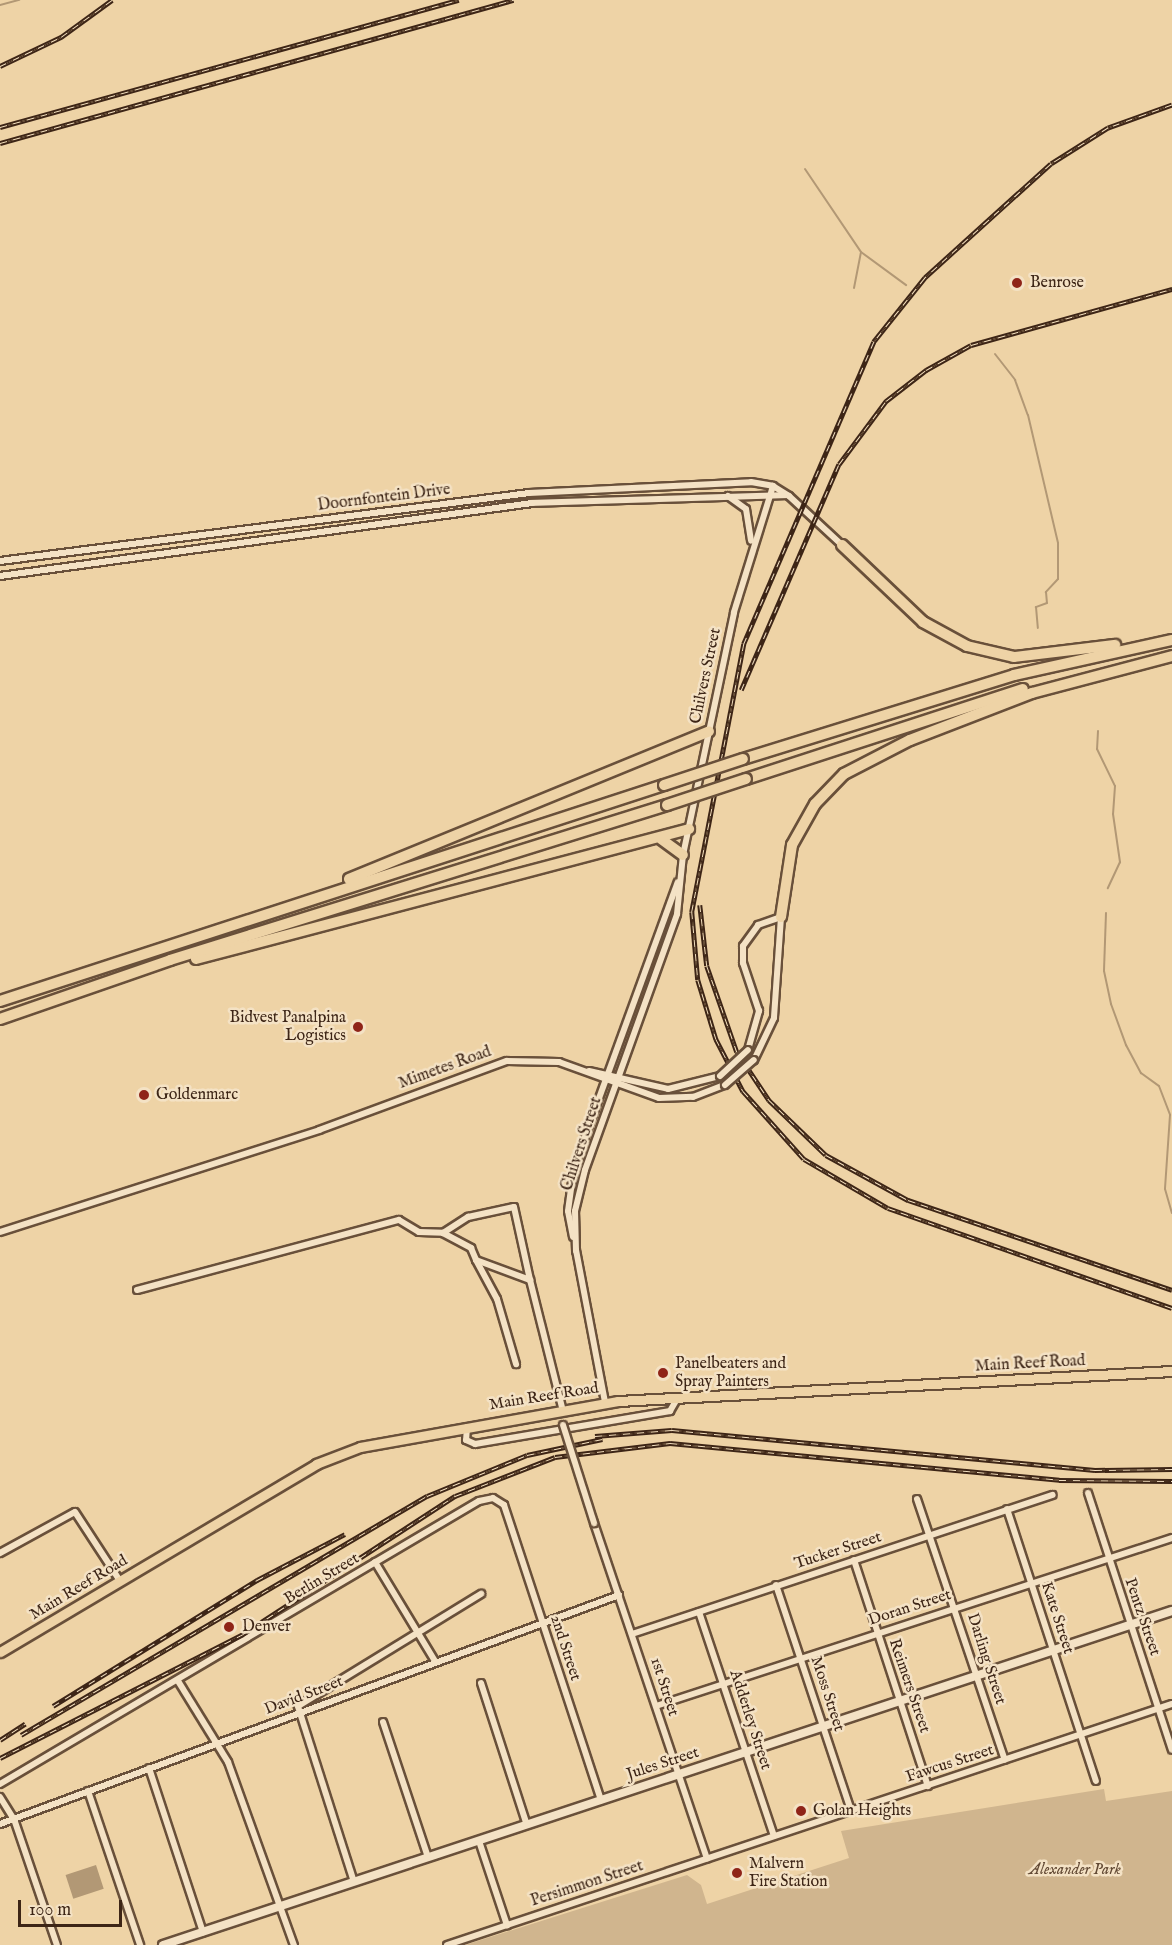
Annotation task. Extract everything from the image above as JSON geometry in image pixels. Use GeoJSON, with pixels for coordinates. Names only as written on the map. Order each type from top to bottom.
{"type":"FeatureCollection","features":[{"type":"Feature","properties":{"kind":"highway"},"geometry":{"type":"LineString","coordinates":[[843,545],[923,622],[982,652],[1034,657],[1172,639]]}},
{"type":"Feature","properties":{"kind":"highway"},"geometry":{"type":"LineString","coordinates":[[0,1001],[296,901],[1014,675],[1172,639]]}},
{"type":"Feature","properties":{"kind":"highway"},"geometry":{"type":"LineString","coordinates":[[0,1019],[117,977],[667,805],[970,704],[1172,655]]}},
{"type":"Feature","properties":{"kind":"highway"},"geometry":{"type":"LineString","coordinates":[[781,917],[792,845],[815,804],[844,774],[910,740],[1023,696],[1172,655]]}},
{"type":"Feature","properties":{"kind":"highway"},"geometry":{"type":"LineString","coordinates":[[296,901],[709,731]]}},
{"type":"Feature","properties":{"kind":"highway"},"geometry":{"type":"LineString","coordinates":[[117,977],[689,830]]}},
{"type":"Feature","properties":{"kind":"highway"},"geometry":{"type":"LineString","coordinates":[[661,839],[683,855]]}},
{"type":"Feature","properties":{"kind":"main road","name":"Main Reef Road"},"geometry":{"type":"LineString","coordinates":[[0,1652],[333,1456],[468,1425],[562,1407],[605,1402],[1172,1373]]}},
{"type":"Feature","properties":{"kind":"main road","name":"Jules Street"},"geometry":{"type":"LineString","coordinates":[[163,1945],[1172,1611]]}},
{"type":"Feature","properties":{"kind":"street","name":"Doornfontein Drive"},"geometry":{"type":"LineString","coordinates":[[0,576],[532,503],[722,495],[772,489]]}},
{"type":"Feature","properties":{"kind":"street","name":"Doornfontein Drive"},"geometry":{"type":"LineString","coordinates":[[0,561],[529,493],[772,489]]}},
{"type":"Feature","properties":{"kind":"street"},"geometry":{"type":"LineString","coordinates":[[772,489],[789,496],[843,545]]}},
{"type":"Feature","properties":{"kind":"street","name":"Chilvers Street"},"geometry":{"type":"LineString","coordinates":[[576,1251],[578,1197],[669,940],[683,855],[709,731],[751,548],[772,489]]}},
{"type":"Feature","properties":{"kind":"street"},"geometry":{"type":"LineString","coordinates":[[722,495],[746,509],[751,548]]}},
{"type":"Feature","properties":{"kind":"street","name":"Chilvers Street"},"geometry":{"type":"LineString","coordinates":[[605,1402],[568,1217],[570,1188],[608,1072],[680,876]]}},
{"type":"Feature","properties":{"kind":"street"},"geometry":{"type":"LineString","coordinates":[[589,1071],[608,1072],[675,1089],[720,1076],[748,1050],[759,1011],[743,963],[743,946],[758,925],[781,917]]}},
{"type":"Feature","properties":{"kind":"street","name":"Mimetes Road"},"geometry":{"type":"LineString","coordinates":[[0,1232],[320,1130],[486,1066],[539,1059],[589,1071],[616,1085],[671,1099],[725,1085],[754,1060],[774,1018],[781,917]]}},
{"type":"Feature","properties":{"kind":"street"},"geometry":{"type":"LineString","coordinates":[[443,1233],[468,1217],[514,1207],[562,1407]]}},
{"type":"Feature","properties":{"kind":"street"},"geometry":{"type":"LineString","coordinates":[[137,1290],[252,1263],[394,1220],[419,1232],[443,1233],[471,1248],[497,1299],[516,1364]]}},
{"type":"Feature","properties":{"kind":"street"},"geometry":{"type":"LineString","coordinates":[[476,1260],[530,1280]]}},
{"type":"Feature","properties":{"kind":"street"},"geometry":{"type":"LineString","coordinates":[[468,1425],[466,1440],[475,1444],[563,1425],[670,1411],[678,1397]]}},
{"type":"Feature","properties":{"kind":"street","name":"1st Street"},"geometry":{"type":"LineString","coordinates":[[563,1425],[707,1859]]}},
{"type":"Feature","properties":{"kind":"street","name":"Pentz Street"},"geometry":{"type":"LineString","coordinates":[[1088,1493],[1172,1750]]}},
{"type":"Feature","properties":{"kind":"street","name":"Tucker Street"},"geometry":{"type":"LineString","coordinates":[[632,1634],[1053,1495]]}},
{"type":"Feature","properties":{"kind":"street","name":"Berlin Street"},"geometry":{"type":"LineString","coordinates":[[0,1784],[484,1499],[504,1505]]}},
{"type":"Feature","properties":{"kind":"street","name":"Darling Street"},"geometry":{"type":"LineString","coordinates":[[917,1499],[1005,1760]]}},
{"type":"Feature","properties":{"kind":"street","name":"2nd Street"},"geometry":{"type":"LineString","coordinates":[[504,1505],[601,1800]]}},
{"type":"Feature","properties":{"kind":"street","name":"Kate Street"},"geometry":{"type":"LineString","coordinates":[[1007,1509],[1096,1782]]}},
{"type":"Feature","properties":{"kind":"street"},"geometry":{"type":"LineString","coordinates":[[0,1552],[64,1515],[81,1515],[120,1581]]}},
{"type":"Feature","properties":{"kind":"street","name":"Doran Street"},"geometry":{"type":"LineString","coordinates":[[656,1706],[1172,1538]]}},
{"type":"Feature","properties":{"kind":"street","name":"Reimers Street"},"geometry":{"type":"LineString","coordinates":[[854,1560],[928,1786]]}},
{"type":"Feature","properties":{"kind":"street"},"geometry":{"type":"LineString","coordinates":[[375,1562],[435,1661]]}},
{"type":"Feature","properties":{"kind":"street","name":"Moss Street"},"geometry":{"type":"LineString","coordinates":[[776,1585],[851,1811]]}},
{"type":"Feature","properties":{"kind":"street"},"geometry":{"type":"LineString","coordinates":[[354,1882],[297,1714],[300,1703],[481,1594]]}},
{"type":"Feature","properties":{"kind":"street","name":"David Street"},"geometry":{"type":"LineString","coordinates":[[0,1824],[618,1595]]}},
{"type":"Feature","properties":{"kind":"street","name":"Adderley Street"},"geometry":{"type":"LineString","coordinates":[[699,1611],[774,1836]]}},
{"type":"Feature","properties":{"kind":"street"},"geometry":{"type":"LineString","coordinates":[[178,1681],[218,1743],[294,1945]]}},
{"type":"Feature","properties":{"kind":"street"},"geometry":{"type":"LineString","coordinates":[[481,1683],[527,1825]]}},
{"type":"Feature","properties":{"kind":"street"},"geometry":{"type":"LineString","coordinates":[[324,1689],[331,1700]]}},
{"type":"Feature","properties":{"kind":"street","name":"Fawcus Street"},"geometry":{"type":"LineString","coordinates":[[736,1849],[1172,1704]]}},
{"type":"Feature","properties":{"kind":"street"},"geometry":{"type":"LineString","coordinates":[[383,1722],[428,1857]]}},
{"type":"Feature","properties":{"kind":"street"},"geometry":{"type":"LineString","coordinates":[[149,1768],[203,1932]]}},
{"type":"Feature","properties":{"kind":"street"},"geometry":{"type":"LineString","coordinates":[[88,1791],[140,1945]]}},
{"type":"Feature","properties":{"kind":"street"},"geometry":{"type":"LineString","coordinates":[[0,1797],[14,1819],[57,1945]]}},
{"type":"Feature","properties":{"kind":"street"},"geometry":{"type":"LineString","coordinates":[[480,1841],[507,1925]]}},
{"type":"Feature","properties":{"kind":"street","name":"Persimmon Street"},"geometry":{"type":"LineString","coordinates":[[447,1945],[736,1849]]}},
{"type":"Feature","properties":{"kind":"green space","name":"Alexander Park"},"geometry":{"type":"Polygon","coordinates":[[[1104,1789],[1106,1801],[1172,1791],[1172,1945],[465,1945],[687,1875],[701,1885],[707,1904],[849,1858],[841,1831],[1104,1789]]]}},
{"type":"Feature","properties":{"kind":"shaded area"},"geometry":{"type":"Polygon","coordinates":[[[96,1865],[104,1889],[73,1899],[66,1875],[96,1865]]]}},
{"type":"Feature","properties":{"kind":"waterway"},"geometry":{"type":"LineString","coordinates":[[0,5],[19,0]]}},
{"type":"Feature","properties":{"kind":"waterway"},"geometry":{"type":"LineString","coordinates":[[805,169],[861,252],[906,285]]}},
{"type":"Feature","properties":{"kind":"waterway"},"geometry":{"type":"LineString","coordinates":[[854,288],[861,253]]}},
{"type":"Feature","properties":{"kind":"waterway"},"geometry":{"type":"LineString","coordinates":[[995,354],[1015,380],[1028,415],[1058,543],[1058,579],[1046,592],[1047,603],[1036,607],[1038,628]]}},
{"type":"Feature","properties":{"kind":"waterway"},"geometry":{"type":"LineString","coordinates":[[1098,731],[1097,749],[1115,786],[1113,814],[1120,862],[1108,888]]}},
{"type":"Feature","properties":{"kind":"waterway"},"geometry":{"type":"LineString","coordinates":[[1106,913],[1104,971],[1111,1004],[1126,1045],[1141,1073],[1159,1086],[1170,1115],[1165,1189],[1172,1213]]}},
{"type":"Feature","properties":{"kind":"railway"},"geometry":{"type":"LineString","coordinates":[[0,66],[61,37],[112,0]]}},
{"type":"Feature","properties":{"kind":"railway"},"geometry":{"type":"LineString","coordinates":[[0,127],[459,0]]}},
{"type":"Feature","properties":{"kind":"railway"},"geometry":{"type":"LineString","coordinates":[[0,143],[513,0]]}},
{"type":"Feature","properties":{"kind":"railway"},"geometry":{"type":"LineString","coordinates":[[1172,105],[1108,128],[1051,164],[925,278],[874,342],[744,644],[692,912],[698,980],[716,1039],[743,1091],[804,1159],[888,1208],[1172,1308]]}},
{"type":"Feature","properties":{"kind":"railway"},"geometry":{"type":"LineString","coordinates":[[741,690],[839,464],[886,401],[926,370],[971,345],[1172,289]]}},
{"type":"Feature","properties":{"kind":"railway"},"geometry":{"type":"LineString","coordinates":[[700,905],[707,966],[737,1052],[769,1100],[826,1155],[908,1200],[1172,1290]]}},
{"type":"Feature","properties":{"kind":"railway"},"geometry":{"type":"LineString","coordinates":[[595,1436],[672,1430],[1095,1470],[1172,1469]]}},
{"type":"Feature","properties":{"kind":"railway"},"geometry":{"type":"LineString","coordinates":[[21,1735],[427,1496],[527,1455],[602,1439]]}},
{"type":"Feature","properties":{"kind":"railway"},"geometry":{"type":"LineString","coordinates":[[0,1758],[243,1634],[455,1496],[555,1457],[670,1443],[1059,1480],[1172,1481]]}},
{"type":"Feature","properties":{"kind":"railway"},"geometry":{"type":"LineString","coordinates":[[53,1706],[257,1580],[345,1534]]}},
{"type":"Feature","properties":{"kind":"railway"},"geometry":{"type":"LineString","coordinates":[[0,1740],[25,1724]]}},
{"type":"Feature","properties":{"kind":"place","name":"Benrose"},"geometry":{"type":"Point","coordinates":[1017,283]}},
{"type":"Feature","properties":{"kind":"place","name":"Bidvest Panalpina Logistics"},"geometry":{"type":"Point","coordinates":[358,1027]}},
{"type":"Feature","properties":{"kind":"place","name":"Goldenmarc"},"geometry":{"type":"Point","coordinates":[144,1095]}},
{"type":"Feature","properties":{"kind":"place","name":"Panelbeaters and Spray Painters"},"geometry":{"type":"Point","coordinates":[663,1373]}},
{"type":"Feature","properties":{"kind":"place","name":"Denver"},"geometry":{"type":"Point","coordinates":[229,1627]}},
{"type":"Feature","properties":{"kind":"place","name":"Golan Heights"},"geometry":{"type":"Point","coordinates":[801,1811]}},
{"type":"Feature","properties":{"kind":"place","name":"Malvern Fire Station"},"geometry":{"type":"Point","coordinates":[737,1873]}}]}
